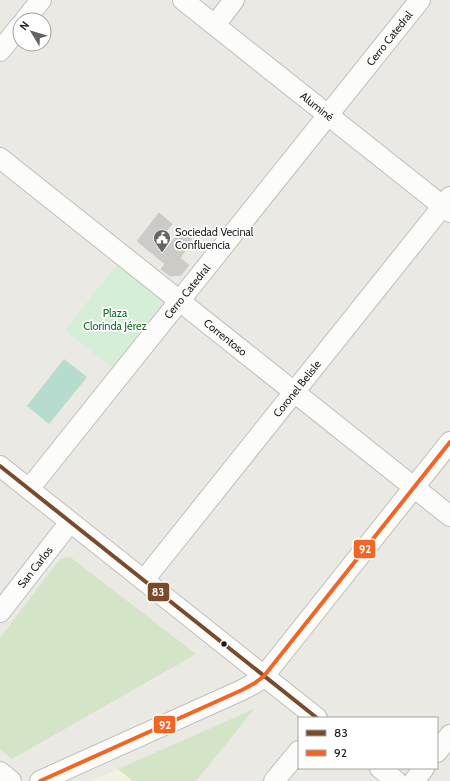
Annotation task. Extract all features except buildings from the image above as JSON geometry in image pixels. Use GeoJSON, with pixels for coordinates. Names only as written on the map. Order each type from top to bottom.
{"type":"FeatureCollection","features":[{"type":"Feature","properties":{"kind":"street"},"geometry":{"type":"LineString","coordinates":[[31,12],[41,0]]}},
{"type":"Feature","properties":{"kind":"street","name":"Aluminé"},"geometry":{"type":"LineString","coordinates":[[183,0],[328,115],[448,205]]}},
{"type":"Feature","properties":{"kind":"street"},"geometry":{"type":"LineString","coordinates":[[214,25],[234,0]]}},
{"type":"Feature","properties":{"kind":"street","name":"Cerro Catedral"},"geometry":{"type":"LineString","coordinates":[[29,489],[420,0]]}},
{"type":"Feature","properties":{"kind":"street"},"geometry":{"type":"LineString","coordinates":[[0,51],[12,36]]}},
{"type":"Feature","properties":{"kind":"street","name":"Correntoso"},"geometry":{"type":"LineString","coordinates":[[0,158],[450,516]]}},
{"type":"Feature","properties":{"kind":"street","name":"Coronel Belisle"},"geometry":{"type":"LineString","coordinates":[[144,580],[294,392],[448,205]]}},
{"type":"Feature","properties":{"kind":"street"},"geometry":{"type":"LineString","coordinates":[[40,781],[242,690],[264,676],[450,442]]}},
{"type":"Feature","properties":{"kind":"street"},"geometry":{"type":"LineString","coordinates":[[0,466],[316,717]]}},
{"type":"Feature","properties":{"kind":"street","name":"San Carlos"},"geometry":{"type":"LineString","coordinates":[[0,612],[70,522]]}},
{"type":"Feature","properties":{"kind":"street"},"geometry":{"type":"LineString","coordinates":[[438,751],[450,735]]}},
{"type":"Feature","properties":{"kind":"street"},"geometry":{"type":"LineString","coordinates":[[274,781],[298,752]]}},
{"type":"Feature","properties":{"kind":"street"},"geometry":{"type":"LineString","coordinates":[[381,769],[396,781]]}},
{"type":"Feature","properties":{"kind":"street"},"geometry":{"type":"LineString","coordinates":[[414,781],[423,769]]}},
{"type":"Feature","properties":{"kind":"street"},"geometry":{"type":"LineString","coordinates":[[0,772],[11,781]]}},
{"type":"Feature","properties":{"kind":"shaded area"},"geometry":{"type":"Polygon","coordinates":[[[118,769],[133,781],[90,781],[118,769]]]}},
{"type":"Feature","properties":{"kind":"green space","name":"Plaza Clorinda Jérez"},"geometry":{"type":"Polygon","coordinates":[[[120,261],[166,303],[115,370],[65,330],[120,261]]]}},
{"type":"Feature","properties":{"kind":"green space"},"geometry":{"type":"Polygon","coordinates":[[[64,359],[87,377],[49,424],[27,406],[64,359]]]}},
{"type":"Feature","properties":{"kind":"green space"},"geometry":{"type":"Polygon","coordinates":[[[70,557],[196,654],[12,759],[0,750],[0,638],[60,559],[70,557]]]}},
{"type":"Feature","properties":{"kind":"green space"},"geometry":{"type":"Polygon","coordinates":[[[254,709],[196,781],[133,781],[118,769],[254,709]]]}},
{"type":"Feature","properties":{"kind":"transit line","name":"92"},"geometry":{"type":"LineString","coordinates":[[40,781],[242,690],[264,676],[450,442]]}},
{"type":"Feature","properties":{"kind":"transit line","name":"83"},"geometry":{"type":"LineString","coordinates":[[0,466],[316,717]]}},
{"type":"Feature","properties":{"kind":"place","name":"Sociedad Vecinal Confluencia"},"geometry":{"type":"Point","coordinates":[162,253]}}]}
